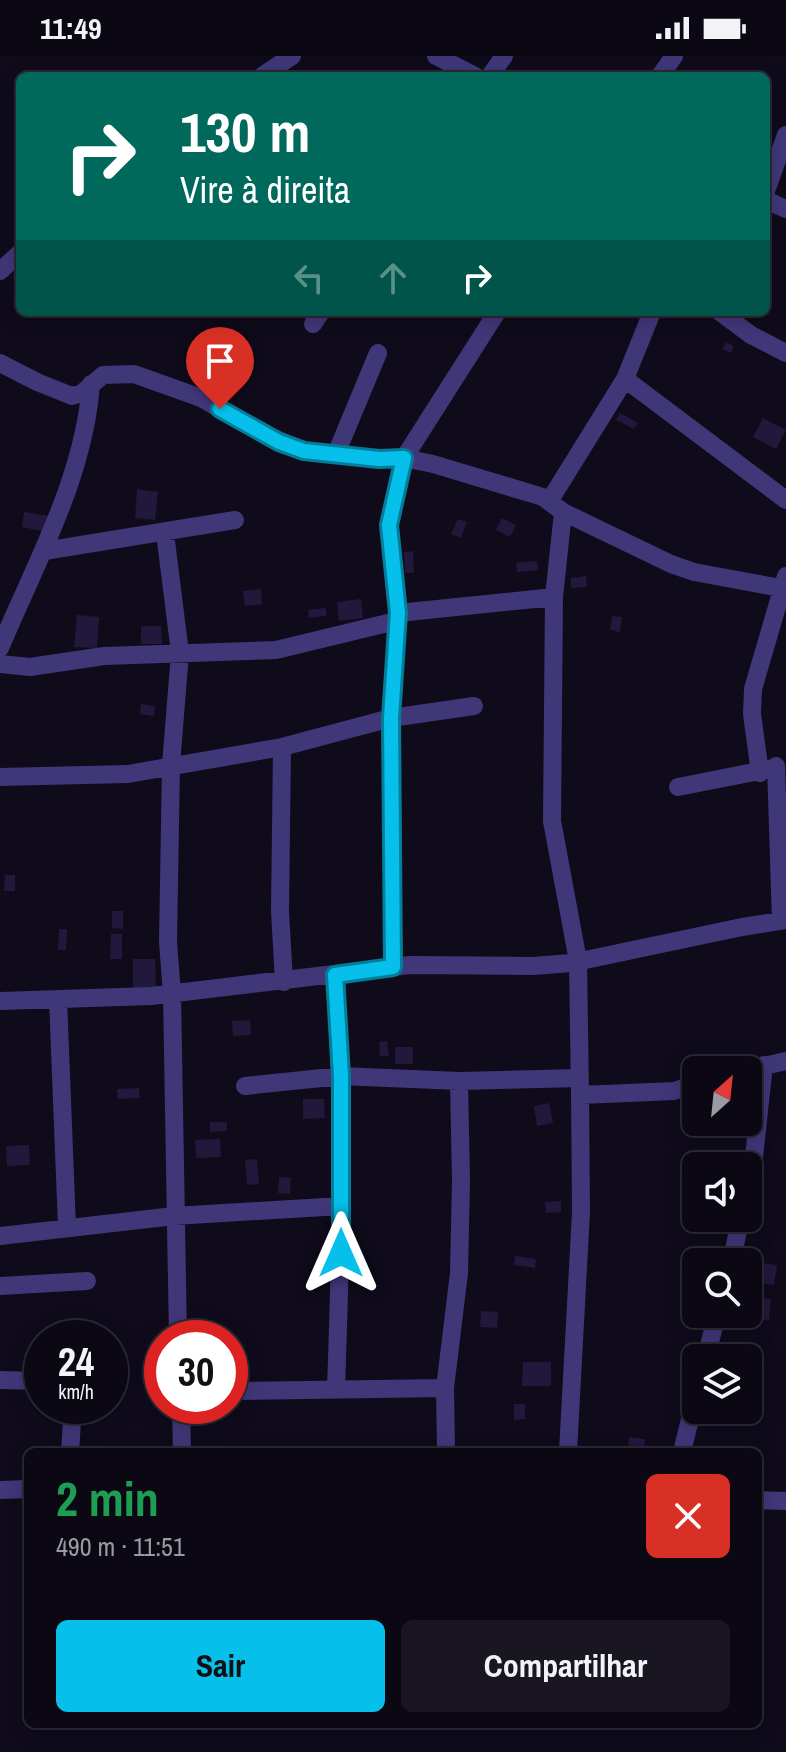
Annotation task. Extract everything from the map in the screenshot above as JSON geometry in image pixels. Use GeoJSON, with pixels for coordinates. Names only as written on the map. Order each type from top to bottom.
{"type":"FeatureCollection","features":[{"type":"Feature","properties":{"kind":"street"},"geometry":{"type":"LineString","coordinates":[[268,72],[292,56]]}},
{"type":"Feature","properties":{"kind":"street"},"geometry":{"type":"LineString","coordinates":[[436,56],[467,72]]}},
{"type":"Feature","properties":{"kind":"street"},"geometry":{"type":"LineString","coordinates":[[770,180],[786,135]]}},
{"type":"Feature","properties":{"kind":"street"},"geometry":{"type":"LineString","coordinates":[[0,271],[16,257]]}},
{"type":"Feature","properties":{"kind":"street"},"geometry":{"type":"LineString","coordinates":[[568,1448],[581,1212],[580,1086],[578,961],[552,821],[557,506],[625,379],[650,316]]}},
{"type":"Feature","properties":{"kind":"street"},"geometry":{"type":"LineString","coordinates":[[725,316],[751,335],[786,353]]}},
{"type":"Feature","properties":{"kind":"street"},"geometry":{"type":"LineString","coordinates":[[393,967],[391,718],[397,617],[389,525],[404,458],[495,318]]}},
{"type":"Feature","properties":{"kind":"street"},"geometry":{"type":"LineString","coordinates":[[336,454],[378,353]]}},
{"type":"Feature","properties":{"kind":"street"},"geometry":{"type":"LineString","coordinates":[[0,363],[72,396],[82,393],[103,375],[134,374],[201,398],[279,442],[304,451],[379,459],[404,458],[433,464],[557,506],[671,564],[694,572],[784,585],[753,689],[752,714],[774,767],[784,920],[578,961],[533,966],[410,965],[172,994],[0,1001]]}},
{"type":"Feature","properties":{"kind":"street"},"geometry":{"type":"LineString","coordinates":[[625,379],[786,500]]}},
{"type":"Feature","properties":{"kind":"street"},"geometry":{"type":"LineString","coordinates":[[0,648],[59,518],[89,416],[91,384]]}},
{"type":"Feature","properties":{"kind":"street"},"geometry":{"type":"LineString","coordinates":[[44,551],[235,520]]}},
{"type":"Feature","properties":{"kind":"street"},"geometry":{"type":"LineString","coordinates":[[165,533],[180,653],[171,765],[168,942],[172,994],[177,1320]]}},
{"type":"Feature","properties":{"kind":"street"},"geometry":{"type":"LineString","coordinates":[[0,664],[30,667],[104,656],[276,650],[397,617],[554,597]]}},
{"type":"Feature","properties":{"kind":"street"},"geometry":{"type":"LineString","coordinates":[[0,777],[128,774],[282,747],[391,718],[474,706]]}},
{"type":"Feature","properties":{"kind":"street"},"geometry":{"type":"LineString","coordinates":[[282,747],[279,895],[284,982]]}},
{"type":"Feature","properties":{"kind":"street"},"geometry":{"type":"LineString","coordinates":[[678,787],[774,767]]}},
{"type":"Feature","properties":{"kind":"street"},"geometry":{"type":"LineString","coordinates":[[335,975],[341,1076],[336,1388]]}},
{"type":"Feature","properties":{"kind":"street"},"geometry":{"type":"LineString","coordinates":[[58,999],[67,1227]]}},
{"type":"Feature","properties":{"kind":"street"},"geometry":{"type":"LineString","coordinates":[[762,1066],[786,1061]]}},
{"type":"Feature","properties":{"kind":"street"},"geometry":{"type":"LineString","coordinates":[[245,1086],[341,1076],[674,1091],[682,1088]]}},
{"type":"Feature","properties":{"kind":"street"},"geometry":{"type":"LineString","coordinates":[[446,1448],[445,1388],[459,1273],[459,1081]]}},
{"type":"Feature","properties":{"kind":"street"},"geometry":{"type":"LineString","coordinates":[[0,1236],[174,1216],[341,1206]]}},
{"type":"Feature","properties":{"kind":"street"},"geometry":{"type":"LineString","coordinates":[[0,1286],[87,1281]]}},
{"type":"Feature","properties":{"kind":"street"},"geometry":{"type":"LineString","coordinates":[[0,1380],[24,1381]]}},
{"type":"Feature","properties":{"kind":"street"},"geometry":{"type":"LineString","coordinates":[[248,1390],[445,1388]]}},
{"type":"Feature","properties":{"kind":"street"},"geometry":{"type":"LineString","coordinates":[[70,1448],[72,1424]]}},
{"type":"Feature","properties":{"kind":"street"},"geometry":{"type":"LineString","coordinates":[[181,1424],[182,1448]]}},
{"type":"Feature","properties":{"kind":"street"},"geometry":{"type":"LineString","coordinates":[[683,1448],[689,1424]]}},
{"type":"Feature","properties":{"kind":"street"},"geometry":{"type":"LineString","coordinates":[[0,1490],[24,1489]]}},
{"type":"Feature","properties":{"kind":"street"},"geometry":{"type":"LineString","coordinates":[[762,1500],[786,1501]]}},
{"type":"Feature","properties":{"kind":"building"},"geometry":{"type":"Polygon","coordinates":[[[726,342],[734,346],[731,353],[722,349],[726,342]]]}},
{"type":"Feature","properties":{"kind":"building"},"geometry":{"type":"Polygon","coordinates":[[[620,413],[638,423],[634,429],[616,420],[620,413]]]}},
{"type":"Feature","properties":{"kind":"building"},"geometry":{"type":"Polygon","coordinates":[[[763,418],[786,430],[776,449],[753,437],[763,418]]]}},
{"type":"Feature","properties":{"kind":"building"},"geometry":{"type":"Polygon","coordinates":[[[137,489],[158,492],[155,520],[135,518],[137,489]]]}},
{"type":"Feature","properties":{"kind":"building"},"geometry":{"type":"Polygon","coordinates":[[[24,512],[49,516],[47,532],[22,527],[24,512]]]}},
{"type":"Feature","properties":{"kind":"building"},"geometry":{"type":"Polygon","coordinates":[[[502,518],[516,525],[510,537],[496,530],[502,518]]]}},
{"type":"Feature","properties":{"kind":"building"},"geometry":{"type":"Polygon","coordinates":[[[458,519],[467,522],[461,538],[451,534],[458,519]]]}},
{"type":"Feature","properties":{"kind":"building"},"geometry":{"type":"Polygon","coordinates":[[[413,551],[414,573],[405,573],[404,552],[413,551]]]}},
{"type":"Feature","properties":{"kind":"building"},"geometry":{"type":"Polygon","coordinates":[[[537,561],[538,570],[517,572],[516,563],[537,561]]]}},
{"type":"Feature","properties":{"kind":"building"},"geometry":{"type":"Polygon","coordinates":[[[586,576],[587,587],[571,588],[571,578],[586,576]]]}},
{"type":"Feature","properties":{"kind":"building"},"geometry":{"type":"Polygon","coordinates":[[[261,589],[262,604],[245,606],[243,591],[261,589]]]}},
{"type":"Feature","properties":{"kind":"building"},"geometry":{"type":"Polygon","coordinates":[[[361,599],[363,618],[339,621],[337,602],[361,599]]]}},
{"type":"Feature","properties":{"kind":"building"},"geometry":{"type":"Polygon","coordinates":[[[326,608],[326,616],[309,618],[308,610],[326,608]]]}},
{"type":"Feature","properties":{"kind":"building"},"geometry":{"type":"Polygon","coordinates":[[[77,615],[99,617],[97,648],[74,647],[77,615]]]}},
{"type":"Feature","properties":{"kind":"building"},"geometry":{"type":"Polygon","coordinates":[[[612,616],[622,617],[620,632],[610,630],[612,616]]]}},
{"type":"Feature","properties":{"kind":"building"},"geometry":{"type":"Polygon","coordinates":[[[141,626],[161,626],[162,644],[141,644],[141,626]]]}},
{"type":"Feature","properties":{"kind":"building"},"geometry":{"type":"Polygon","coordinates":[[[141,704],[155,706],[154,716],[140,714],[141,704]]]}},
{"type":"Feature","properties":{"kind":"building"},"geometry":{"type":"Polygon","coordinates":[[[5,875],[15,875],[15,891],[4,891],[5,875]]]}},
{"type":"Feature","properties":{"kind":"building"},"geometry":{"type":"Polygon","coordinates":[[[112,911],[123,911],[123,929],[112,928],[112,911]]]}},
{"type":"Feature","properties":{"kind":"building"},"geometry":{"type":"Polygon","coordinates":[[[59,929],[67,929],[66,950],[58,950],[59,929]]]}},
{"type":"Feature","properties":{"kind":"building"},"geometry":{"type":"Polygon","coordinates":[[[111,934],[122,934],[122,959],[110,959],[111,934]]]}},
{"type":"Feature","properties":{"kind":"building"},"geometry":{"type":"Polygon","coordinates":[[[133,959],[155,959],[156,988],[133,988],[133,959]]]}},
{"type":"Feature","properties":{"kind":"building"},"geometry":{"type":"Polygon","coordinates":[[[250,1020],[251,1035],[233,1036],[232,1021],[250,1020]]]}},
{"type":"Feature","properties":{"kind":"building"},"geometry":{"type":"Polygon","coordinates":[[[387,1041],[389,1056],[380,1056],[379,1042],[387,1041]]]}},
{"type":"Feature","properties":{"kind":"building"},"geometry":{"type":"Polygon","coordinates":[[[395,1047],[413,1047],[413,1064],[395,1064],[395,1047]]]}},
{"type":"Feature","properties":{"kind":"building"},"geometry":{"type":"Polygon","coordinates":[[[139,1088],[140,1098],[118,1099],[117,1089],[139,1088]]]}},
{"type":"Feature","properties":{"kind":"building"},"geometry":{"type":"Polygon","coordinates":[[[303,1099],[324,1099],[325,1118],[303,1119],[303,1099]]]}},
{"type":"Feature","properties":{"kind":"building"},"geometry":{"type":"Polygon","coordinates":[[[549,1103],[553,1123],[537,1126],[534,1106],[549,1103]]]}},
{"type":"Feature","properties":{"kind":"building"},"geometry":{"type":"Polygon","coordinates":[[[210,1122],[227,1122],[227,1131],[210,1132],[210,1122]]]}},
{"type":"Feature","properties":{"kind":"building"},"geometry":{"type":"Polygon","coordinates":[[[220,1139],[221,1157],[196,1158],[195,1140],[220,1139]]]}},
{"type":"Feature","properties":{"kind":"building"},"geometry":{"type":"Polygon","coordinates":[[[29,1145],[30,1165],[7,1166],[6,1146],[29,1145]]]}},
{"type":"Feature","properties":{"kind":"building"},"geometry":{"type":"Polygon","coordinates":[[[257,1159],[259,1184],[247,1185],[245,1160],[257,1159]]]}},
{"type":"Feature","properties":{"kind":"building"},"geometry":{"type":"Polygon","coordinates":[[[279,1177],[291,1178],[290,1194],[278,1193],[279,1177]]]}},
{"type":"Feature","properties":{"kind":"building"},"geometry":{"type":"Polygon","coordinates":[[[561,1201],[561,1212],[546,1213],[545,1202],[561,1201]]]}},
{"type":"Feature","properties":{"kind":"building"},"geometry":{"type":"Polygon","coordinates":[[[515,1256],[536,1259],[535,1268],[514,1265],[515,1256]]]}},
{"type":"Feature","properties":{"kind":"building"},"geometry":{"type":"Polygon","coordinates":[[[762,1263],[777,1265],[774,1285],[762,1283],[762,1263]]]}},
{"type":"Feature","properties":{"kind":"building"},"geometry":{"type":"Polygon","coordinates":[[[762,1299],[771,1299],[769,1320],[762,1319],[762,1299]]]}},
{"type":"Feature","properties":{"kind":"building"},"geometry":{"type":"Polygon","coordinates":[[[481,1311],[498,1312],[497,1328],[480,1327],[481,1311]]]}},
{"type":"Feature","properties":{"kind":"building"},"geometry":{"type":"Polygon","coordinates":[[[523,1362],[551,1362],[551,1386],[522,1386],[523,1362]]]}},
{"type":"Feature","properties":{"kind":"building"},"geometry":{"type":"Polygon","coordinates":[[[514,1404],[525,1404],[525,1419],[514,1420],[514,1404]]]}},
{"type":"Feature","properties":{"kind":"building"},"geometry":{"type":"Polygon","coordinates":[[[629,1437],[645,1439],[644,1448],[628,1448],[629,1437]]]}},
{"type":"Feature","properties":{"kind":"route"},"geometry":{"type":"LineString","coordinates":[[220,409],[279,442],[304,451],[379,459],[404,458],[389,525],[398,613],[391,718],[393,967],[335,975],[341,1076],[341,1253]]}}]}
